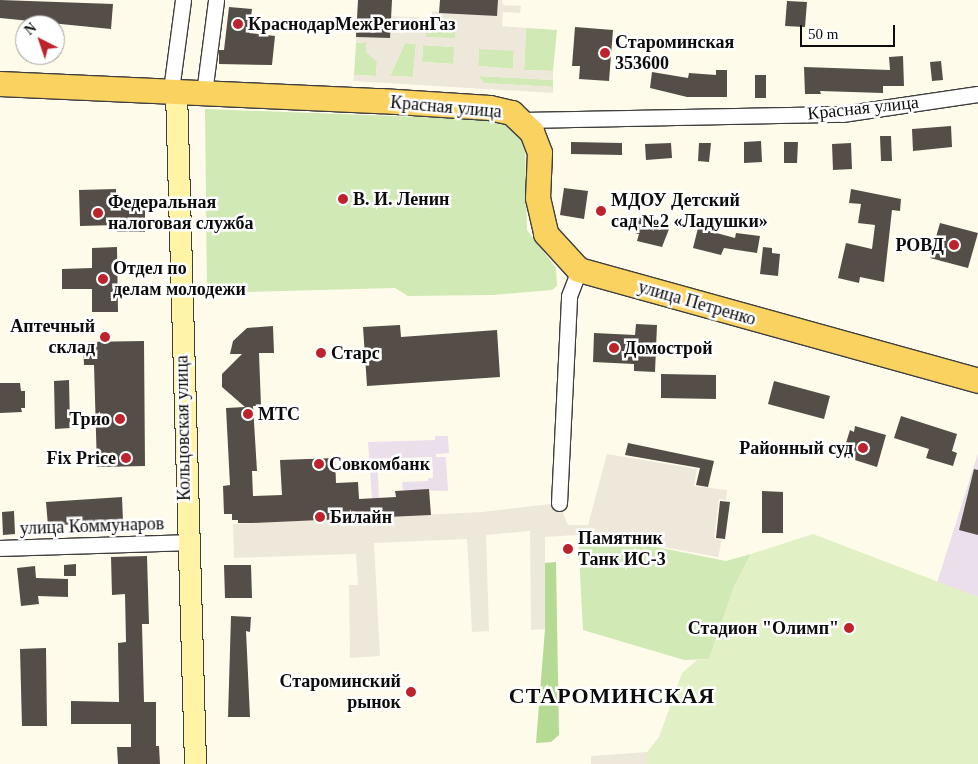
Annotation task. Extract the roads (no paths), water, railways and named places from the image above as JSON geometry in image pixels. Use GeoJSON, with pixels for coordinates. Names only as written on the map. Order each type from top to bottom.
{"type":"FeatureCollection","features":[{"type":"Feature","properties":{"kind":"main road","name":"Красная улица"},"geometry":{"type":"LineString","coordinates":[[0,84],[490,108],[512,113],[523,120]]}},
{"type":"Feature","properties":{"kind":"main road","name":"Кольцовская улица"},"geometry":{"type":"LineString","coordinates":[[173,91],[186,542],[195,764]]}},
{"type":"Feature","properties":{"kind":"main road"},"geometry":{"type":"LineString","coordinates":[[523,120],[532,132],[540,153],[538,198],[546,234],[579,270]]}},
{"type":"Feature","properties":{"kind":"main road","name":"улица Петренко"},"geometry":{"type":"LineString","coordinates":[[579,270],[978,381]]}},
{"type":"Feature","properties":{"kind":"street","name":"Кольцовская улица"},"geometry":{"type":"LineString","coordinates":[[173,91],[183,0]]}},
{"type":"Feature","properties":{"kind":"street"},"geometry":{"type":"LineString","coordinates":[[204,93],[216,0]]}},
{"type":"Feature","properties":{"kind":"street","name":"Красная улица"},"geometry":{"type":"LineString","coordinates":[[523,120],[842,114],[978,94]]}},
{"type":"Feature","properties":{"kind":"street"},"geometry":{"type":"LineString","coordinates":[[560,503],[569,296],[579,270]]}},
{"type":"Feature","properties":{"kind":"street","name":"улица Коммунаров"},"geometry":{"type":"LineString","coordinates":[[0,548],[186,542]]}},
{"type":"Feature","properties":{"kind":"place","name":"КраснодарМежРегионГаз"},"geometry":{"type":"Point","coordinates":[238,24]}},
{"type":"Feature","properties":{"kind":"place","name":"Староминская 353600"},"geometry":{"type":"Point","coordinates":[605,53]}},
{"type":"Feature","properties":{"kind":"place","name":"В. И. Ленин"},"geometry":{"type":"Point","coordinates":[343,199]}},
{"type":"Feature","properties":{"kind":"place","name":"МДОУ Детский сад №2 «Ладушки»"},"geometry":{"type":"Point","coordinates":[601,211]}},
{"type":"Feature","properties":{"kind":"place","name":"Федеральная налоговая служба"},"geometry":{"type":"Point","coordinates":[98,213]}},
{"type":"Feature","properties":{"kind":"place","name":"РОВД"},"geometry":{"type":"Point","coordinates":[954,245]}},
{"type":"Feature","properties":{"kind":"place","name":"Отдел по делам молодежи"},"geometry":{"type":"Point","coordinates":[103,279]}},
{"type":"Feature","properties":{"kind":"place","name":"Аптечный склад"},"geometry":{"type":"Point","coordinates":[105,337]}},
{"type":"Feature","properties":{"kind":"place","name":"Домострой"},"geometry":{"type":"Point","coordinates":[614,348]}},
{"type":"Feature","properties":{"kind":"place","name":"Старс"},"geometry":{"type":"Point","coordinates":[321,353]}},
{"type":"Feature","properties":{"kind":"place","name":"МТС"},"geometry":{"type":"Point","coordinates":[248,414]}},
{"type":"Feature","properties":{"kind":"place","name":"Трио"},"geometry":{"type":"Point","coordinates":[120,419]}},
{"type":"Feature","properties":{"kind":"place","name":"Районный суд"},"geometry":{"type":"Point","coordinates":[863,448]}},
{"type":"Feature","properties":{"kind":"place","name":"Fix Price"},"geometry":{"type":"Point","coordinates":[126,458]}},
{"type":"Feature","properties":{"kind":"place","name":"Совкомбанк"},"geometry":{"type":"Point","coordinates":[319,464]}},
{"type":"Feature","properties":{"kind":"place","name":"Билайн"},"geometry":{"type":"Point","coordinates":[320,517]}},
{"type":"Feature","properties":{"kind":"place","name":"Памятник Танк ИС-3"},"geometry":{"type":"Point","coordinates":[568,549]}},
{"type":"Feature","properties":{"kind":"place","name":"Стадион \"Олимп\""},"geometry":{"type":"Point","coordinates":[849,628]}},
{"type":"Feature","properties":{"kind":"place","name":"Староминский рынок"},"geometry":{"type":"Point","coordinates":[411,692]}},
{"type":"Feature","properties":{"kind":"district","name":"СТАРОМИНСКАЯ"},"geometry":{"type":"Point","coordinates":[612,696]}}]}
